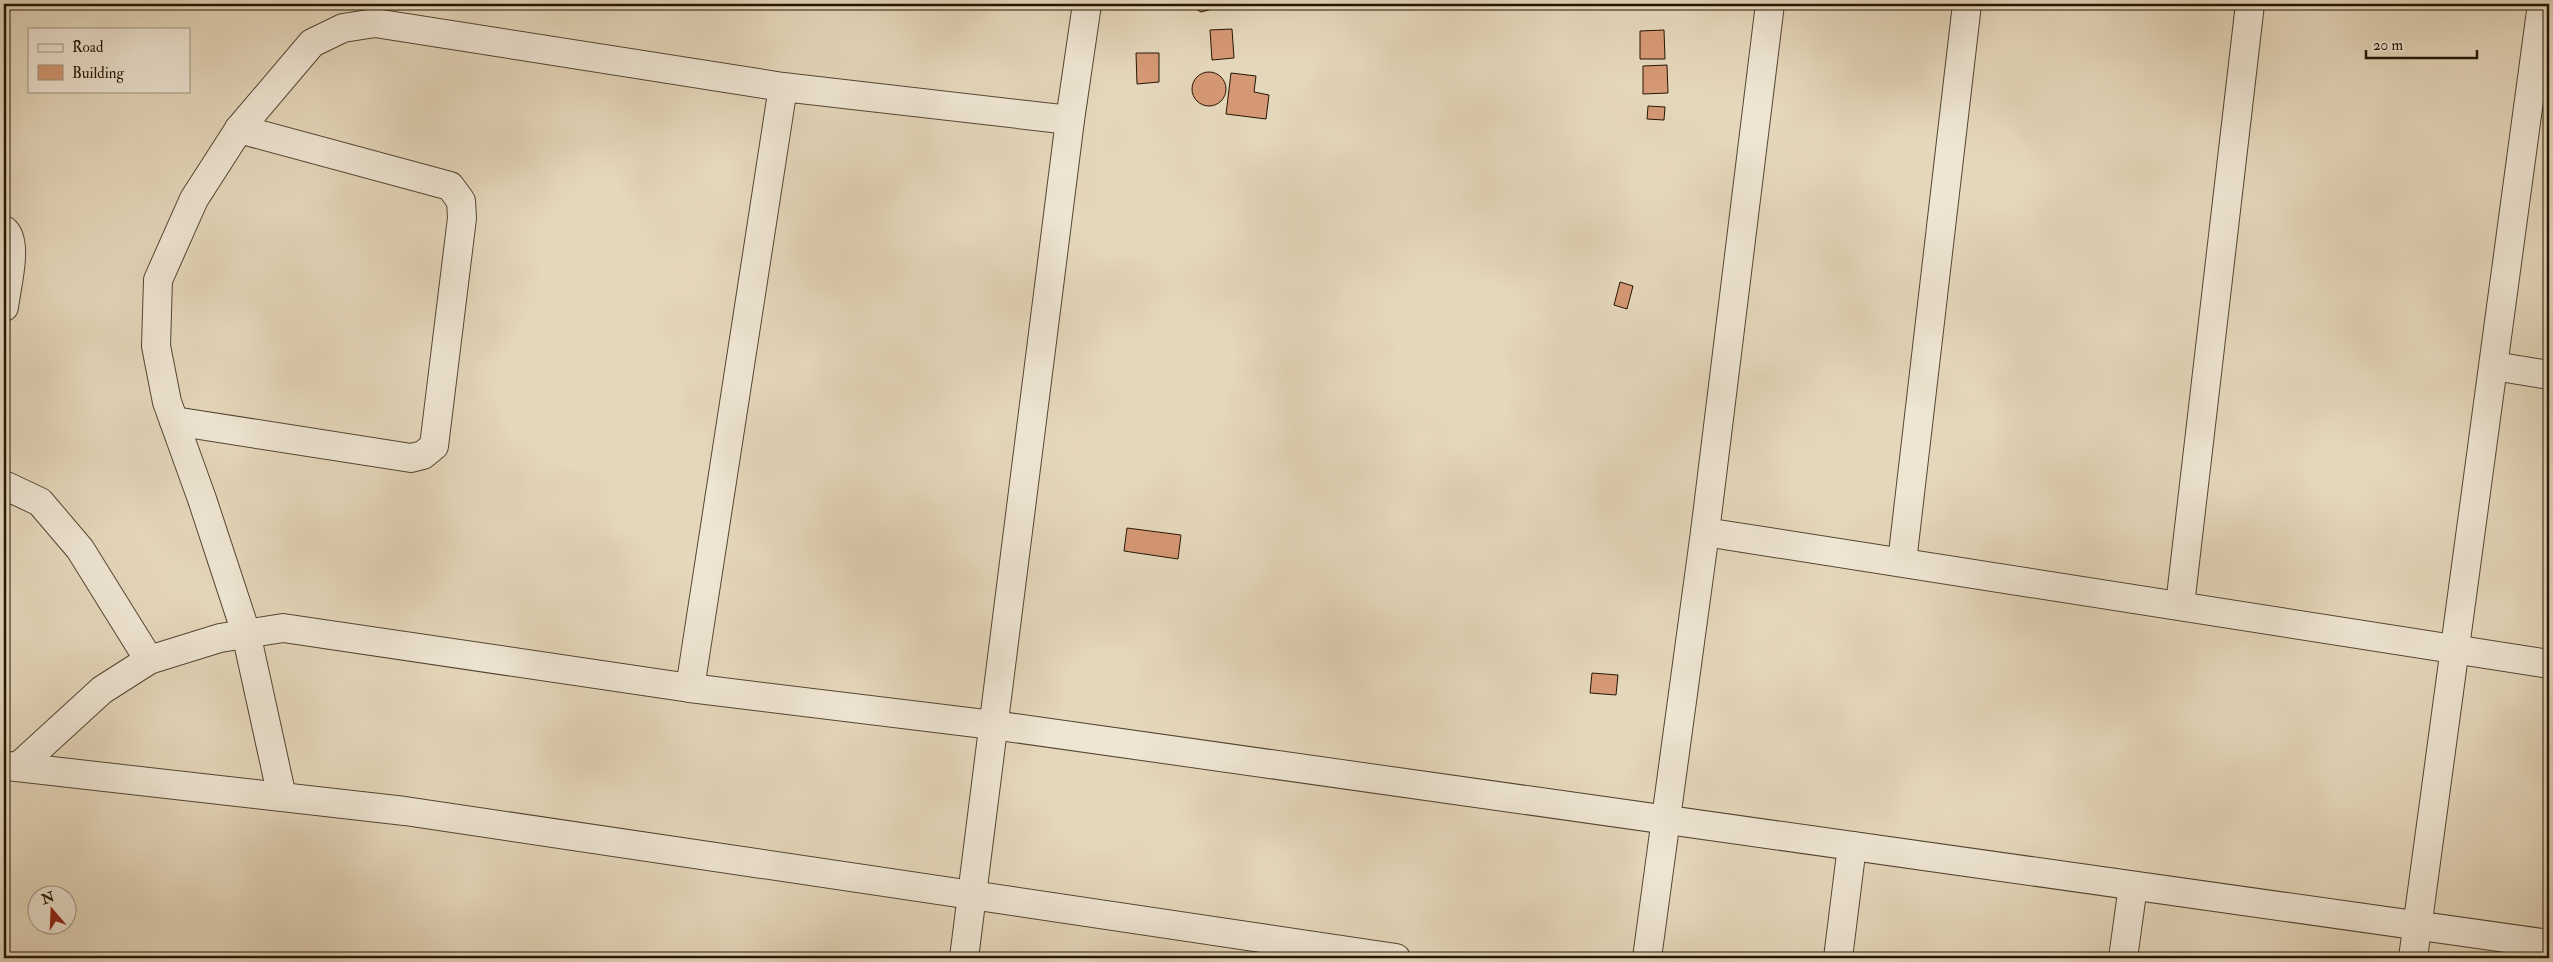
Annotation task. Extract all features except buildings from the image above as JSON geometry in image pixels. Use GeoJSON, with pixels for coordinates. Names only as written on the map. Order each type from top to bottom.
{"type":"FeatureCollection","features":[{"type":"Feature","properties":{"kind":"street"},"geometry":{"type":"LineString","coordinates":[[964,958],[970,896],[994,725],[1070,120],[1087,4]]}},
{"type":"Feature","properties":{"kind":"street"},"geometry":{"type":"LineString","coordinates":[[1647,958],[1664,820],[1705,532],[1770,4]]}},
{"type":"Feature","properties":{"kind":"street"},"geometry":{"type":"LineString","coordinates":[[1902,562],[1967,4]]}},
{"type":"Feature","properties":{"kind":"street"},"geometry":{"type":"LineString","coordinates":[[2180,605],[2250,4]]}},
{"type":"Feature","properties":{"kind":"street"},"geometry":{"type":"LineString","coordinates":[[2413,958],[2494,366],[2540,86],[2542,4]]}},
{"type":"Feature","properties":{"kind":"street"},"geometry":{"type":"LineString","coordinates":[[282,797],[246,634],[202,498],[167,402],[156,346],[158,280],[194,199],[239,129],[312,43],[343,28],[375,23],[783,87],[1070,120]]}},
{"type":"Feature","properties":{"kind":"street"},"geometry":{"type":"LineString","coordinates":[[690,688],[783,87]]}},
{"type":"Feature","properties":{"kind":"street"},"geometry":{"type":"LineString","coordinates":[[174,421],[411,458],[423,455],[434,446],[462,218],[461,201],[450,186],[239,129]]}},
{"type":"Feature","properties":{"kind":"street"},"geometry":{"type":"LineString","coordinates":[[4,230],[7,232],[12,251],[4,307]]}},
{"type":"Feature","properties":{"kind":"street"},"geometry":{"type":"LineString","coordinates":[[2494,366],[2549,375]]}},
{"type":"Feature","properties":{"kind":"street"},"geometry":{"type":"LineString","coordinates":[[4,485],[40,502],[80,549],[149,660]]}},
{"type":"Feature","properties":{"kind":"street"},"geometry":{"type":"LineString","coordinates":[[1705,532],[2549,664]]}},
{"type":"Feature","properties":{"kind":"street"},"geometry":{"type":"LineString","coordinates":[[11,766],[102,690],[149,660],[220,638],[283,628],[690,688],[994,725],[2549,944]]}},
{"type":"Feature","properties":{"kind":"street"},"geometry":{"type":"LineString","coordinates":[[11,766],[406,811],[1396,958]]}},
{"type":"Feature","properties":{"kind":"street"},"geometry":{"type":"LineString","coordinates":[[1838,958],[1852,846]]}},
{"type":"Feature","properties":{"kind":"street"},"geometry":{"type":"LineString","coordinates":[[2123,958],[2133,886]]}}]}
